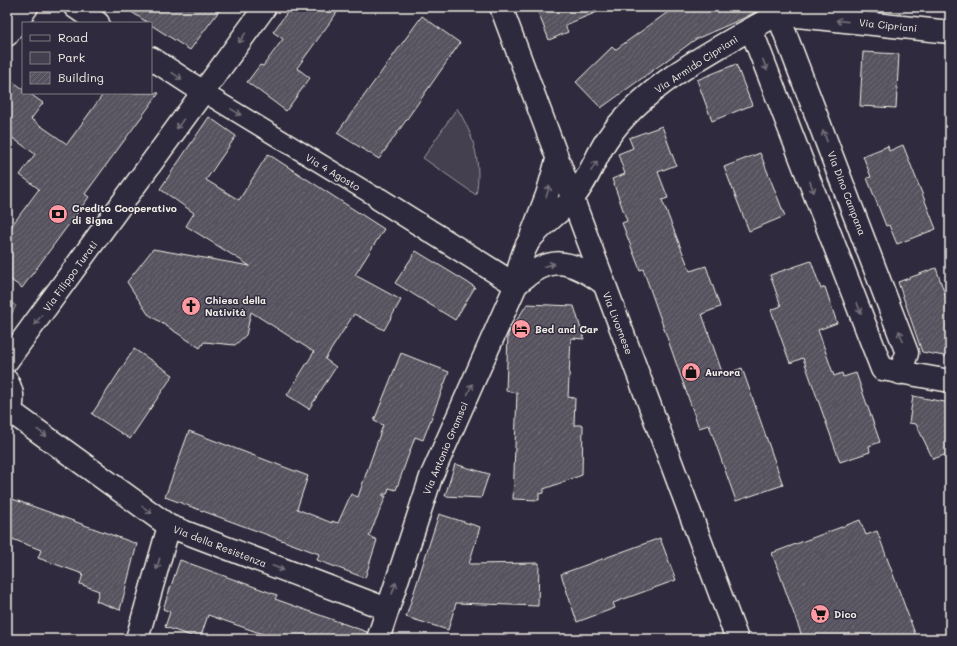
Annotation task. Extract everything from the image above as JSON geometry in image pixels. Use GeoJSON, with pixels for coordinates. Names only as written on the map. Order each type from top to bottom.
{"type":"FeatureCollection","features":[{"type":"Feature","properties":{"kind":"street"},"geometry":{"type":"LineString","coordinates":[[7,35],[27,7]]}},
{"type":"Feature","properties":{"kind":"street"},"geometry":{"type":"LineString","coordinates":[[75,7],[97,22]]}},
{"type":"Feature","properties":{"kind":"street","name":"Via Filippo Turati"},"geometry":{"type":"LineString","coordinates":[[7,361],[265,7]]}},
{"type":"Feature","properties":{"kind":"street","name":"Via Livornese"},"geometry":{"type":"LineString","coordinates":[[501,7],[737,639]]}},
{"type":"Feature","properties":{"kind":"street","name":"Via Armido Cipriani"},"geometry":{"type":"LineString","coordinates":[[572,199],[593,168],[606,142],[632,110],[653,91],[680,72],[751,29],[776,11]]}},
{"type":"Feature","properties":{"kind":"street","name":"Via Cipriani"},"geometry":{"type":"LineString","coordinates":[[776,11],[950,32]]}},
{"type":"Feature","properties":{"kind":"street","name":"Via Dino Campana"},"geometry":{"type":"LineString","coordinates":[[776,11],[907,353],[891,371]]}},
{"type":"Feature","properties":{"kind":"street"},"geometry":{"type":"LineString","coordinates":[[751,29],[891,371],[950,381]]}},
{"type":"Feature","properties":{"kind":"street","name":"Via 4 Agosto"},"geometry":{"type":"LineString","coordinates":[[152,59],[203,92],[379,199],[516,285]]}},
{"type":"Feature","properties":{"kind":"street","name":"Via Antonio Gramsci"},"geometry":{"type":"LineString","coordinates":[[378,639],[431,477],[516,285],[523,254],[530,241],[547,195],[557,160]]}},
{"type":"Feature","properties":{"kind":"street","name":"Via Antonio Gramsci"},"geometry":{"type":"LineString","coordinates":[[530,241],[572,199]]}},
{"type":"Feature","properties":{"kind":"street","name":"Via Antonio Gramsci"},"geometry":{"type":"LineString","coordinates":[[516,285],[530,273],[555,263],[566,263],[583,269],[603,283]]}},
{"type":"Feature","properties":{"kind":"street"},"geometry":{"type":"LineString","coordinates":[[7,382],[12,393],[9,414]]}},
{"type":"Feature","properties":{"kind":"street","name":"Via della Resistenza"},"geometry":{"type":"LineString","coordinates":[[9,414],[169,526],[387,609]]}},
{"type":"Feature","properties":{"kind":"street"},"geometry":{"type":"LineString","coordinates":[[137,639],[169,526]]}},
{"type":"Feature","properties":{"kind":"green space"},"geometry":{"type":"Polygon","coordinates":[[[457,108],[468,129],[475,150],[478,172],[476,195],[423,158],[457,108]]]}},
{"type":"Feature","properties":{"kind":"green space"},"geometry":{"type":"Polygon","coordinates":[[[7,299],[16,306],[7,322],[7,299]]]}},
{"type":"Feature","properties":{"kind":"building"},"geometry":{"type":"Polygon","coordinates":[[[124,7],[222,7],[190,50],[152,26],[152,22],[146,22],[124,7]]]}},
{"type":"Feature","properties":{"kind":"building"},"geometry":{"type":"Polygon","coordinates":[[[291,7],[341,7],[297,68],[310,78],[286,111],[247,82],[260,65],[263,66],[283,39],[273,32],[291,7]]]}},
{"type":"Feature","properties":{"kind":"building"},"geometry":{"type":"Polygon","coordinates":[[[536,7],[607,8],[565,25],[568,32],[549,40],[536,7]]]}},
{"type":"Feature","properties":{"kind":"building"},"geometry":{"type":"Polygon","coordinates":[[[675,7],[763,8],[696,39],[601,108],[576,82],[612,47],[615,50],[675,7]]]}},
{"type":"Feature","properties":{"kind":"building"},"geometry":{"type":"Polygon","coordinates":[[[422,16],[460,43],[379,159],[337,133],[422,16]]]}},
{"type":"Feature","properties":{"kind":"building"},"geometry":{"type":"Polygon","coordinates":[[[863,52],[899,54],[896,108],[860,106],[863,52]]]}},
{"type":"Feature","properties":{"kind":"building"},"geometry":{"type":"Polygon","coordinates":[[[736,64],[752,105],[712,121],[697,80],[736,64]]]}},
{"type":"Feature","properties":{"kind":"building"},"geometry":{"type":"Polygon","coordinates":[[[7,77],[22,88],[22,94],[30,94],[43,103],[31,119],[67,144],[103,94],[159,93],[85,194],[89,197],[22,288],[7,277],[7,232],[39,189],[20,175],[35,154],[7,134],[7,77]]]}},
{"type":"Feature","properties":{"kind":"building"},"geometry":{"type":"Polygon","coordinates":[[[209,117],[236,136],[206,180],[239,200],[268,154],[384,229],[355,275],[401,300],[384,330],[354,314],[325,359],[336,367],[309,409],[287,395],[314,352],[251,312],[246,335],[235,345],[204,342],[200,348],[148,314],[127,282],[153,249],[250,266],[186,226],[194,213],[160,189],[209,117]]]}},
{"type":"Feature","properties":{"kind":"building"},"geometry":{"type":"Polygon","coordinates":[[[662,126],[676,165],[658,172],[668,198],[662,200],[690,271],[706,266],[720,307],[702,314],[723,375],[742,368],[783,485],[736,501],[709,425],[699,428],[643,269],[640,270],[622,223],[627,221],[612,179],[625,174],[618,154],[633,148],[629,138],[662,126]]]}},
{"type":"Feature","properties":{"kind":"building"},"geometry":{"type":"Polygon","coordinates":[[[903,145],[936,229],[897,244],[889,225],[886,226],[867,178],[871,177],[863,156],[888,146],[889,151],[903,145]]]}},
{"type":"Feature","properties":{"kind":"building"},"geometry":{"type":"Polygon","coordinates":[[[760,153],[785,216],[749,231],[724,167],[760,153]]]}},
{"type":"Feature","properties":{"kind":"building"},"geometry":{"type":"Polygon","coordinates":[[[416,251],[475,287],[455,320],[395,283],[416,251]]]}},
{"type":"Feature","properties":{"kind":"building"},"geometry":{"type":"Polygon","coordinates":[[[811,261],[821,289],[825,287],[837,323],[818,330],[834,376],[842,373],[843,377],[856,373],[880,442],[869,446],[870,452],[840,462],[803,358],[790,363],[771,310],[781,306],[770,275],[811,261]]]}},
{"type":"Feature","properties":{"kind":"building"},"geometry":{"type":"Polygon","coordinates":[[[936,268],[950,309],[950,357],[922,352],[898,282],[936,268]]]}},
{"type":"Feature","properties":{"kind":"building"},"geometry":{"type":"Polygon","coordinates":[[[527,304],[574,306],[584,339],[571,338],[568,397],[575,398],[574,425],[583,425],[582,475],[544,489],[544,493],[539,494],[539,500],[513,499],[517,393],[506,391],[508,334],[527,304]]]}},
{"type":"Feature","properties":{"kind":"building"},"geometry":{"type":"Polygon","coordinates":[[[134,349],[173,375],[130,439],[92,414],[134,349]]]}},
{"type":"Feature","properties":{"kind":"building"},"geometry":{"type":"Polygon","coordinates":[[[401,353],[449,372],[423,440],[415,437],[396,490],[389,488],[387,494],[383,494],[383,496],[386,496],[369,536],[377,540],[365,578],[317,560],[319,554],[165,497],[189,431],[308,476],[297,509],[332,523],[332,521],[338,523],[351,494],[358,497],[383,425],[374,421],[401,353]]]}},
{"type":"Feature","properties":{"kind":"building"},"geometry":{"type":"Polygon","coordinates":[[[913,396],[950,403],[950,453],[933,459],[916,424],[909,423],[913,396]]]}},
{"type":"Feature","properties":{"kind":"building"},"geometry":{"type":"Polygon","coordinates":[[[455,464],[489,474],[481,498],[445,496],[455,464]]]}},
{"type":"Feature","properties":{"kind":"building"},"geometry":{"type":"Polygon","coordinates":[[[7,497],[137,544],[120,610],[96,601],[99,591],[80,584],[83,574],[38,558],[41,550],[7,537],[7,497]]]}},
{"type":"Feature","properties":{"kind":"building"},"geometry":{"type":"Polygon","coordinates":[[[439,514],[480,527],[469,564],[539,563],[538,606],[456,603],[448,630],[406,617],[439,514]]]}},
{"type":"Feature","properties":{"kind":"building"},"geometry":{"type":"Polygon","coordinates":[[[860,520],[866,535],[877,531],[917,639],[803,639],[772,553],[860,520]]]}},
{"type":"Feature","properties":{"kind":"building"},"geometry":{"type":"Polygon","coordinates":[[[660,538],[676,580],[613,603],[615,608],[577,622],[561,574],[660,538]]]}},
{"type":"Feature","properties":{"kind":"building"},"geometry":{"type":"Polygon","coordinates":[[[180,560],[277,595],[275,599],[367,632],[366,639],[277,639],[208,615],[200,639],[165,627],[170,612],[163,609],[180,560]]]}},
{"type":"Feature","properties":{"kind":"place","name":"Credito Cooperativo di Signa"},"geometry":{"type":"Point","coordinates":[58,214]}},
{"type":"Feature","properties":{"kind":"place","name":"Chiesa della Natività"},"geometry":{"type":"Point","coordinates":[191,306]}},
{"type":"Feature","properties":{"kind":"place","name":"Bed and Car"},"geometry":{"type":"Point","coordinates":[521,329]}},
{"type":"Feature","properties":{"kind":"place","name":"Aurora"},"geometry":{"type":"Point","coordinates":[691,372]}},
{"type":"Feature","properties":{"kind":"place","name":"Dico"},"geometry":{"type":"Point","coordinates":[820,614]}}]}
